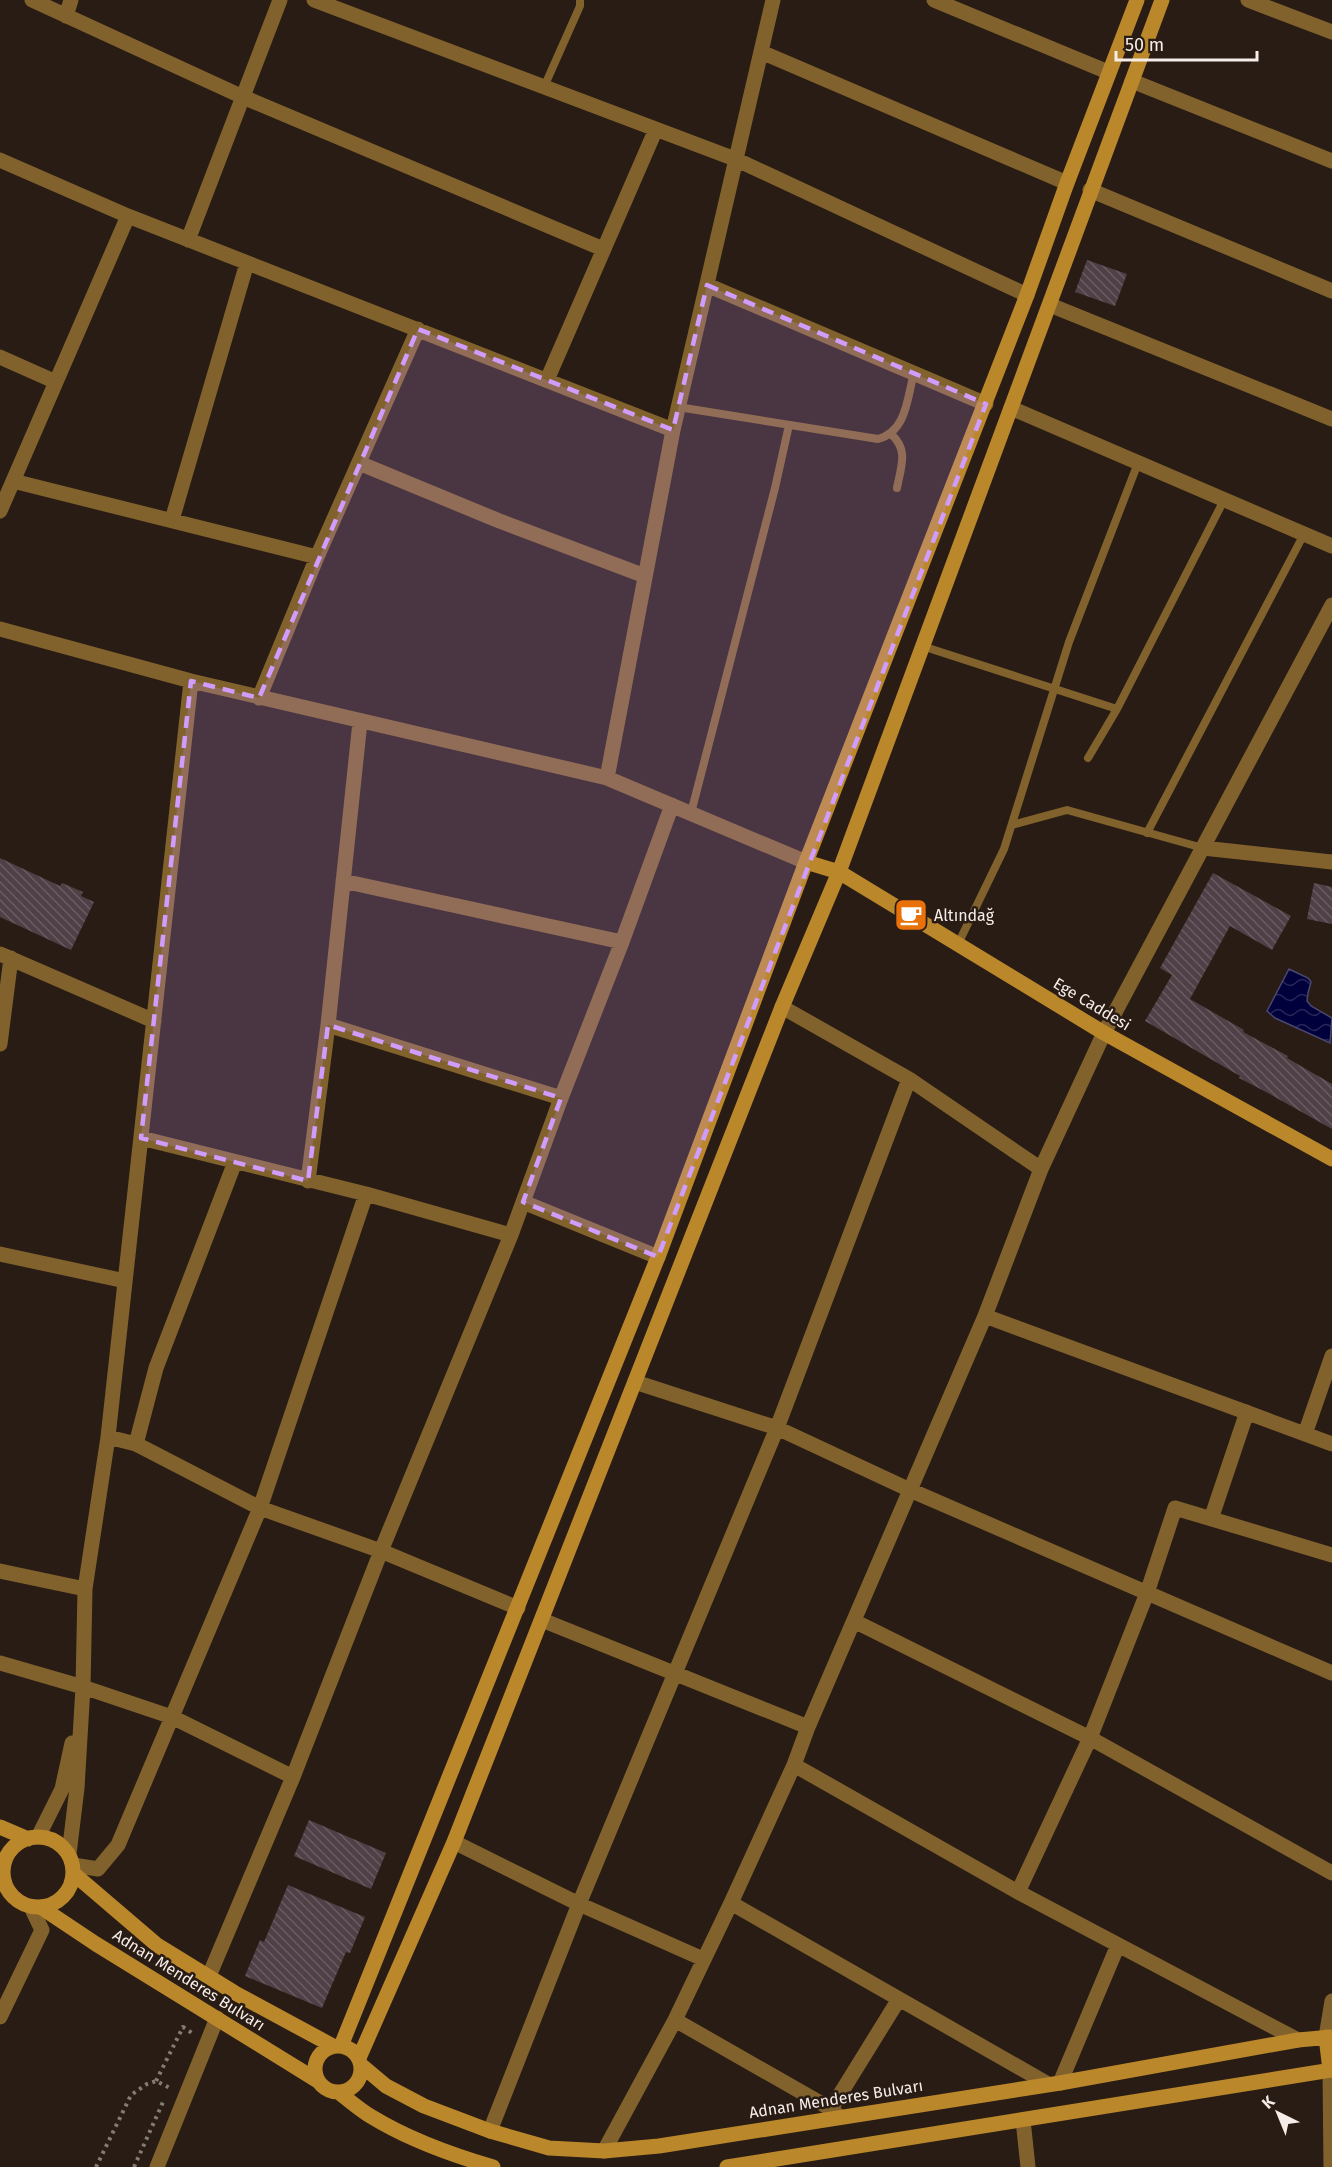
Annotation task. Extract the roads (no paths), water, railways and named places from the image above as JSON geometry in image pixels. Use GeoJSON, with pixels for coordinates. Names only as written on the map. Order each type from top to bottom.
{"type":"FeatureCollection","features":[{"type":"Feature","properties":{"kind":"main road"},"geometry":{"type":"LineString","coordinates":[[337,2046],[518,1608],[658,1257],[806,862],[1028,296],[1067,183],[1137,0]]}},
{"type":"Feature","properties":{"kind":"main road"},"geometry":{"type":"LineString","coordinates":[[360,2062],[354,2052],[337,2046],[320,2053],[316,2060],[315,2074],[318,2081],[330,2091],[346,2091],[358,2081],[360,2062],[454,1842],[782,1007],[839,872],[1162,0]]}},
{"type":"Feature","properties":{"kind":"main road","name":"Ege Caddesi"},"geometry":{"type":"LineString","coordinates":[[806,862],[839,872],[1104,1033],[1332,1159]]}},
{"type":"Feature","properties":{"kind":"main road"},"geometry":{"type":"LineString","coordinates":[[0,1827],[33,1838],[56,1842],[72,1864],[67,1893],[52,1905],[37,1907],[15,1900],[5,1890],[5,1861],[10,1851],[18,1843],[33,1838]]}},
{"type":"Feature","properties":{"kind":"main road","name":"Adnan Menderes Bulvarı"},"geometry":{"type":"LineString","coordinates":[[72,1864],[157,1945],[235,1993],[337,2046]]}},
{"type":"Feature","properties":{"kind":"main road","name":"Adnan Menderes Bulvarı"},"geometry":{"type":"LineString","coordinates":[[37,1907],[318,2081]]}},
{"type":"Feature","properties":{"kind":"main road"},"geometry":{"type":"LineString","coordinates":[[727,2167],[800,2161],[1023,2120],[1331,2070],[1329,2037]]}},
{"type":"Feature","properties":{"kind":"main road","name":"Adnan Menderes Bulvarı"},"geometry":{"type":"LineString","coordinates":[[360,2062],[386,2086],[424,2106],[490,2131],[549,2148],[604,2151],[659,2146],[835,2113],[1054,2084],[1298,2040],[1329,2037]]}},
{"type":"Feature","properties":{"kind":"main road"},"geometry":{"type":"LineString","coordinates":[[338,2092],[372,2117],[427,2143],[493,2167]]}},
{"type":"Feature","properties":{"kind":"street"},"geometry":{"type":"LineString","coordinates":[[33,0],[243,98],[603,249]]}},
{"type":"Feature","properties":{"kind":"street"},"geometry":{"type":"LineString","coordinates":[[66,16],[71,0]]}},
{"type":"Feature","properties":{"kind":"street"},"geometry":{"type":"LineString","coordinates":[[188,240],[280,0]]}},
{"type":"Feature","properties":{"kind":"street"},"geometry":{"type":"LineString","coordinates":[[314,0],[735,159],[1028,296]]}},
{"type":"Feature","properties":{"kind":"street"},"geometry":{"type":"LineString","coordinates":[[607,778],[673,430],[773,0]]}},
{"type":"Feature","properties":{"kind":"street"},"geometry":{"type":"LineString","coordinates":[[934,0],[1108,72]]}},
{"type":"Feature","properties":{"kind":"street"},"geometry":{"type":"LineString","coordinates":[[1248,0],[1332,32]]}},
{"type":"Feature","properties":{"kind":"street"},"geometry":{"type":"LineString","coordinates":[[761,52],[1067,183]]}},
{"type":"Feature","properties":{"kind":"street"},"geometry":{"type":"LineString","coordinates":[[1132,81],[1332,161]]}},
{"type":"Feature","properties":{"kind":"street"},"geometry":{"type":"LineString","coordinates":[[547,380],[656,129]]}},
{"type":"Feature","properties":{"kind":"street"},"geometry":{"type":"LineString","coordinates":[[0,160],[128,216],[673,430]]}},
{"type":"Feature","properties":{"kind":"street"},"geometry":{"type":"LineString","coordinates":[[1090,190],[1332,291]]}},
{"type":"Feature","properties":{"kind":"street"},"geometry":{"type":"LineString","coordinates":[[0,511],[128,216]]}},
{"type":"Feature","properties":{"kind":"street"},"geometry":{"type":"LineString","coordinates":[[172,520],[247,263]]}},
{"type":"Feature","properties":{"kind":"street"},"geometry":{"type":"LineString","coordinates":[[707,285],[986,404]]}},
{"type":"Feature","properties":{"kind":"street"},"geometry":{"type":"LineString","coordinates":[[1050,305],[1332,419]]}},
{"type":"Feature","properties":{"kind":"street"},"geometry":{"type":"LineString","coordinates":[[259,698],[317,557],[418,330]]}},
{"type":"Feature","properties":{"kind":"street"},"geometry":{"type":"LineString","coordinates":[[0,357],[56,382]]}},
{"type":"Feature","properties":{"kind":"street"},"geometry":{"type":"LineString","coordinates":[[1011,408],[1332,546]]}},
{"type":"Feature","properties":{"kind":"street"},"geometry":{"type":"LineString","coordinates":[[359,463],[498,520],[645,576]]}},
{"type":"Feature","properties":{"kind":"street"},"geometry":{"type":"LineString","coordinates":[[13,481],[317,557]]}},
{"type":"Feature","properties":{"kind":"street"},"geometry":{"type":"LineString","coordinates":[[604,2151],[675,2020],[794,1765],[808,1727],[985,1316],[1041,1169],[1104,1033],[1332,605]]}},
{"type":"Feature","properties":{"kind":"street"},"geometry":{"type":"LineString","coordinates":[[0,629],[259,698],[607,778],[806,862]]}},
{"type":"Feature","properties":{"kind":"street"},"geometry":{"type":"LineString","coordinates":[[191,681],[108,1437],[85,1589],[83,1687],[72,1864],[98,1869],[118,1845],[260,1508],[366,1194]]}},
{"type":"Feature","properties":{"kind":"street"},"geometry":{"type":"LineString","coordinates":[[308,1181],[328,1025],[360,722]]}},
{"type":"Feature","properties":{"kind":"street"},"geometry":{"type":"LineString","coordinates":[[209,1976],[293,1777],[381,1551],[511,1235],[672,805]]}},
{"type":"Feature","properties":{"kind":"street"},"geometry":{"type":"LineString","coordinates":[[1203,848],[1332,862]]}},
{"type":"Feature","properties":{"kind":"street"},"geometry":{"type":"LineString","coordinates":[[343,881],[622,942]]}},
{"type":"Feature","properties":{"kind":"street"},"geometry":{"type":"LineString","coordinates":[[0,1044],[5,956],[154,1021]]}},
{"type":"Feature","properties":{"kind":"street"},"geometry":{"type":"LineString","coordinates":[[782,1007],[909,1079],[1041,1169]]}},
{"type":"Feature","properties":{"kind":"street"},"geometry":{"type":"LineString","coordinates":[[328,1025],[561,1098]]}},
{"type":"Feature","properties":{"kind":"street"},"geometry":{"type":"LineString","coordinates":[[490,2131],[579,1904],[777,1428],[909,1079]]}},
{"type":"Feature","properties":{"kind":"street"},"geometry":{"type":"LineString","coordinates":[[141,1138],[366,1194],[511,1235]]}},
{"type":"Feature","properties":{"kind":"street"},"geometry":{"type":"LineString","coordinates":[[136,1444],[156,1368],[235,1162]]}},
{"type":"Feature","properties":{"kind":"street"},"geometry":{"type":"LineString","coordinates":[[523,1202],[658,1257]]}},
{"type":"Feature","properties":{"kind":"street"},"geometry":{"type":"LineString","coordinates":[[0,1254],[125,1281]]}},
{"type":"Feature","properties":{"kind":"street"},"geometry":{"type":"LineString","coordinates":[[985,1316],[1332,1444]]}},
{"type":"Feature","properties":{"kind":"street"},"geometry":{"type":"LineString","coordinates":[[1305,1434],[1332,1356]]}},
{"type":"Feature","properties":{"kind":"street"},"geometry":{"type":"LineString","coordinates":[[635,1382],[777,1428],[910,1490],[1332,1673]]}},
{"type":"Feature","properties":{"kind":"street"},"geometry":{"type":"LineString","coordinates":[[1210,1519],[1247,1412]]}},
{"type":"Feature","properties":{"kind":"street"},"geometry":{"type":"LineString","coordinates":[[108,1437],[136,1444],[260,1508],[381,1551],[518,1608]]}},
{"type":"Feature","properties":{"kind":"street"},"geometry":{"type":"LineString","coordinates":[[1018,1892],[1090,1738],[1147,1593],[1175,1508],[1332,1556]]}},
{"type":"Feature","properties":{"kind":"street"},"geometry":{"type":"LineString","coordinates":[[0,1571],[85,1589]]}},
{"type":"Feature","properties":{"kind":"street"},"geometry":{"type":"LineString","coordinates":[[542,1620],[808,1727]]}},
{"type":"Feature","properties":{"kind":"street"},"geometry":{"type":"LineString","coordinates":[[854,1621],[1090,1738],[1332,1873]]}},
{"type":"Feature","properties":{"kind":"street"},"geometry":{"type":"LineString","coordinates":[[0,1663],[83,1687],[171,1717],[293,1777]]}},
{"type":"Feature","properties":{"kind":"street"},"geometry":{"type":"LineString","coordinates":[[33,1838],[62,1789],[83,1687]]}},
{"type":"Feature","properties":{"kind":"street"},"geometry":{"type":"LineString","coordinates":[[794,1765],[1018,1892],[1298,2040]]}},
{"type":"Feature","properties":{"kind":"street"},"geometry":{"type":"LineString","coordinates":[[454,1842],[579,1904],[703,1959]]}},
{"type":"Feature","properties":{"kind":"street"},"geometry":{"type":"LineString","coordinates":[[731,1903],[1054,2084],[1119,1946]]}},
{"type":"Feature","properties":{"kind":"street"},"geometry":{"type":"LineString","coordinates":[[0,2017],[42,1930],[37,1907]]}},
{"type":"Feature","properties":{"kind":"street"},"geometry":{"type":"LineString","coordinates":[[675,2020],[835,2113],[899,1999]]}},
{"type":"Feature","properties":{"kind":"street"},"geometry":{"type":"LineString","coordinates":[[1329,2037],[1332,2001]]}},
{"type":"Feature","properties":{"kind":"street"},"geometry":{"type":"LineString","coordinates":[[157,2167],[217,2019]]}},
{"type":"Feature","properties":{"kind":"street"},"geometry":{"type":"LineString","coordinates":[[1331,2070],[1331,2167]]}},
{"type":"Feature","properties":{"kind":"street"},"geometry":{"type":"LineString","coordinates":[[1023,2120],[1028,2167]]}},
{"type":"Feature","properties":{"kind":"lane"},"geometry":{"type":"LineString","coordinates":[[544,87],[580,6],[580,0]]}},
{"type":"Feature","properties":{"kind":"lane"},"geometry":{"type":"LineString","coordinates":[[678,407],[878,439],[891,434],[901,423],[914,373]]}},
{"type":"Feature","properties":{"kind":"lane"},"geometry":{"type":"LineString","coordinates":[[691,813],[775,488],[789,425]]}},
{"type":"Feature","properties":{"kind":"lane"},"geometry":{"type":"LineString","coordinates":[[891,434],[898,442],[903,454],[897,488]]}},
{"type":"Feature","properties":{"kind":"lane"},"geometry":{"type":"LineString","coordinates":[[958,944],[1004,849],[1070,642],[1138,463]]}},
{"type":"Feature","properties":{"kind":"lane"},"geometry":{"type":"LineString","coordinates":[[1088,758],[1117,709],[1224,500]]}},
{"type":"Feature","properties":{"kind":"lane"},"geometry":{"type":"LineString","coordinates":[[1147,833],[1304,534]]}},
{"type":"Feature","properties":{"kind":"lane"},"geometry":{"type":"LineString","coordinates":[[922,646],[1117,709]]}},
{"type":"Feature","properties":{"kind":"lane"},"geometry":{"type":"LineString","coordinates":[[1012,825],[1067,810],[1203,848]]}},
{"type":"Feature","properties":{"kind":"water"},"geometry":{"type":"Polygon","coordinates":[[[1289,969],[1308,978],[1311,982],[1307,1001],[1311,1006],[1332,1018],[1330,1043],[1275,1018],[1267,1011],[1289,969]]]}},
{"type":"Feature","properties":{"kind":"place","name":"Altındağ"},"geometry":{"type":"Point","coordinates":[911,915]}}]}
